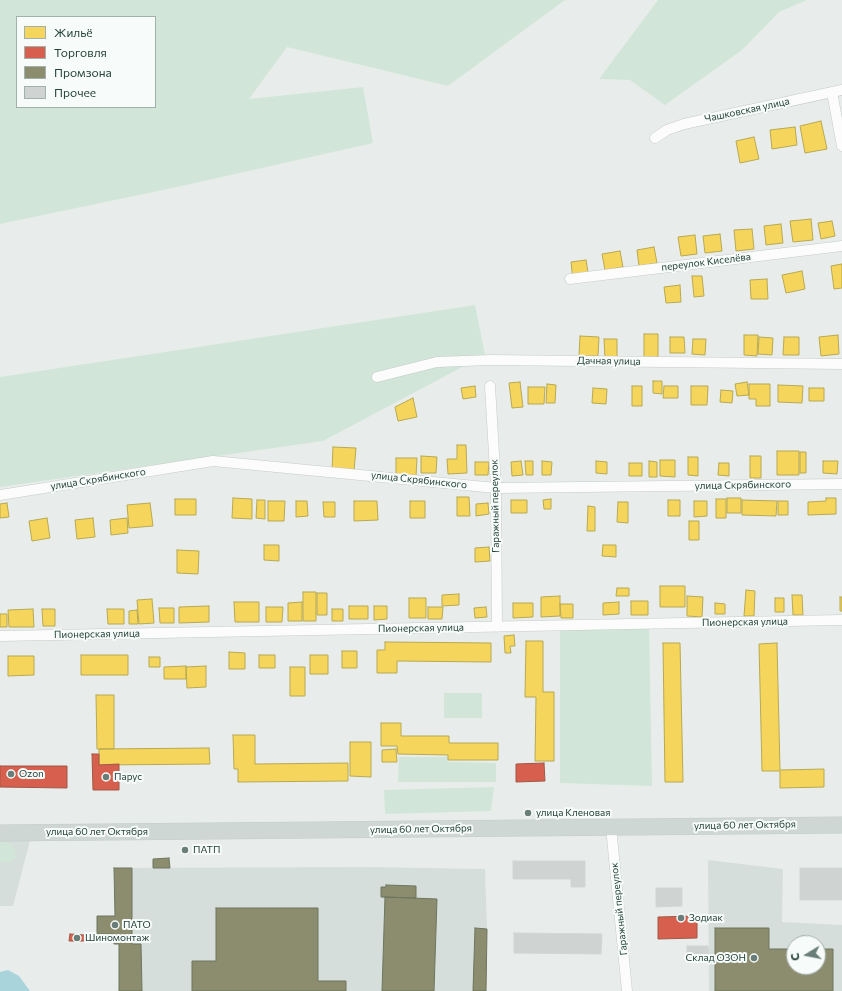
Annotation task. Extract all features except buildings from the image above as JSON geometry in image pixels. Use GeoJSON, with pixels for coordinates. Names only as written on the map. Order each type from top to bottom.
{"type":"FeatureCollection","features":[{"type":"Feature","properties":{"kind":"main road","name":"улица 60 лет Октября"},"geometry":{"type":"LineString","coordinates":[[0,833],[842,825]]}},
{"type":"Feature","properties":{"kind":"street","name":"Чашковская улица"},"geometry":{"type":"LineString","coordinates":[[655,138],[667,130],[684,124],[837,91]]}},
{"type":"Feature","properties":{"kind":"street"},"geometry":{"type":"LineString","coordinates":[[837,91],[842,146]]}},
{"type":"Feature","properties":{"kind":"street","name":"переулок Киселёва"},"geometry":{"type":"LineString","coordinates":[[570,279],[842,246]]}},
{"type":"Feature","properties":{"kind":"street","name":"Дачная улица"},"geometry":{"type":"LineString","coordinates":[[377,377],[437,362],[491,360],[842,364]]}},
{"type":"Feature","properties":{"kind":"street","name":"Гаражный переулок"},"geometry":{"type":"LineString","coordinates":[[490,386],[496,488],[497,627]]}},
{"type":"Feature","properties":{"kind":"street","name":"улица Скрябинского"},"geometry":{"type":"LineString","coordinates":[[0,495],[213,461],[496,488],[842,484]]}},
{"type":"Feature","properties":{"kind":"street","name":"Пионерская улица"},"geometry":{"type":"LineString","coordinates":[[0,636],[842,620]]}},
{"type":"Feature","properties":{"kind":"street","name":"Гаражный переулок"},"geometry":{"type":"LineString","coordinates":[[611,827],[627,991]]}},
{"type":"Feature","properties":{"kind":"shaded area"},"geometry":{"type":"Polygon","coordinates":[[[31,837],[13,906],[0,906],[0,838],[31,837]]]}},
{"type":"Feature","properties":{"kind":"shaded area"},"geometry":{"type":"Polygon","coordinates":[[[708,860],[783,869],[782,922],[842,925],[842,991],[709,991],[708,860]]]}},
{"type":"Feature","properties":{"kind":"shaded area"},"geometry":{"type":"Polygon","coordinates":[[[366,867],[485,869],[487,929],[486,991],[119,991],[119,944],[114,944],[113,934],[97,934],[97,916],[115,916],[114,868],[366,867]]]}},
{"type":"Feature","properties":{"kind":"green space"},"geometry":{"type":"Polygon","coordinates":[[[0,0],[565,0],[448,86],[287,47],[249,99],[363,87],[373,143],[177,187],[0,224],[0,0]]]}},
{"type":"Feature","properties":{"kind":"green space"},"geometry":{"type":"Polygon","coordinates":[[[658,0],[807,0],[779,12],[742,50],[665,105],[630,80],[599,79],[658,0]]]}},
{"type":"Feature","properties":{"kind":"green space"},"geometry":{"type":"Polygon","coordinates":[[[475,305],[485,355],[323,441],[0,487],[0,377],[475,305]]]}},
{"type":"Feature","properties":{"kind":"green space"},"geometry":{"type":"Polygon","coordinates":[[[649,624],[652,786],[560,783],[560,630],[649,624]]]}},
{"type":"Feature","properties":{"kind":"green space"},"geometry":{"type":"Polygon","coordinates":[[[444,693],[482,693],[482,718],[444,718],[444,693]]]}},
{"type":"Feature","properties":{"kind":"green space"},"geometry":{"type":"Polygon","coordinates":[[[399,757],[448,757],[448,762],[496,763],[496,782],[398,782],[399,757]]]}},
{"type":"Feature","properties":{"kind":"green space"},"geometry":{"type":"Polygon","coordinates":[[[494,787],[491,811],[385,814],[384,790],[494,787]]]}},
{"type":"Feature","properties":{"kind":"green space"},"geometry":{"type":"Polygon","coordinates":[[[0,841],[10,843],[15,849],[16,857],[11,862],[0,862],[0,841]]]}},
{"type":"Feature","properties":{"kind":"water"},"geometry":{"type":"Polygon","coordinates":[[[8,970],[19,976],[30,991],[0,991],[0,972],[8,970]]]}},
{"type":"Feature","properties":{"kind":"place","name":"Ozon"},"geometry":{"type":"Point","coordinates":[11,774]}},
{"type":"Feature","properties":{"kind":"place","name":"Парус"},"geometry":{"type":"Point","coordinates":[106,777]}},
{"type":"Feature","properties":{"kind":"place","name":"улица Кленовая"},"geometry":{"type":"Point","coordinates":[528,813]}},
{"type":"Feature","properties":{"kind":"place","name":"ПАТП"},"geometry":{"type":"Point","coordinates":[185,850]}},
{"type":"Feature","properties":{"kind":"place","name":"Зодиак"},"geometry":{"type":"Point","coordinates":[681,918]}},
{"type":"Feature","properties":{"kind":"place","name":"ПАТО"},"geometry":{"type":"Point","coordinates":[115,925]}},
{"type":"Feature","properties":{"kind":"place","name":"Шиномонтаж"},"geometry":{"type":"Point","coordinates":[77,938]}},
{"type":"Feature","properties":{"kind":"place","name":"Склад ОЗОН"},"geometry":{"type":"Point","coordinates":[754,958]}}]}
